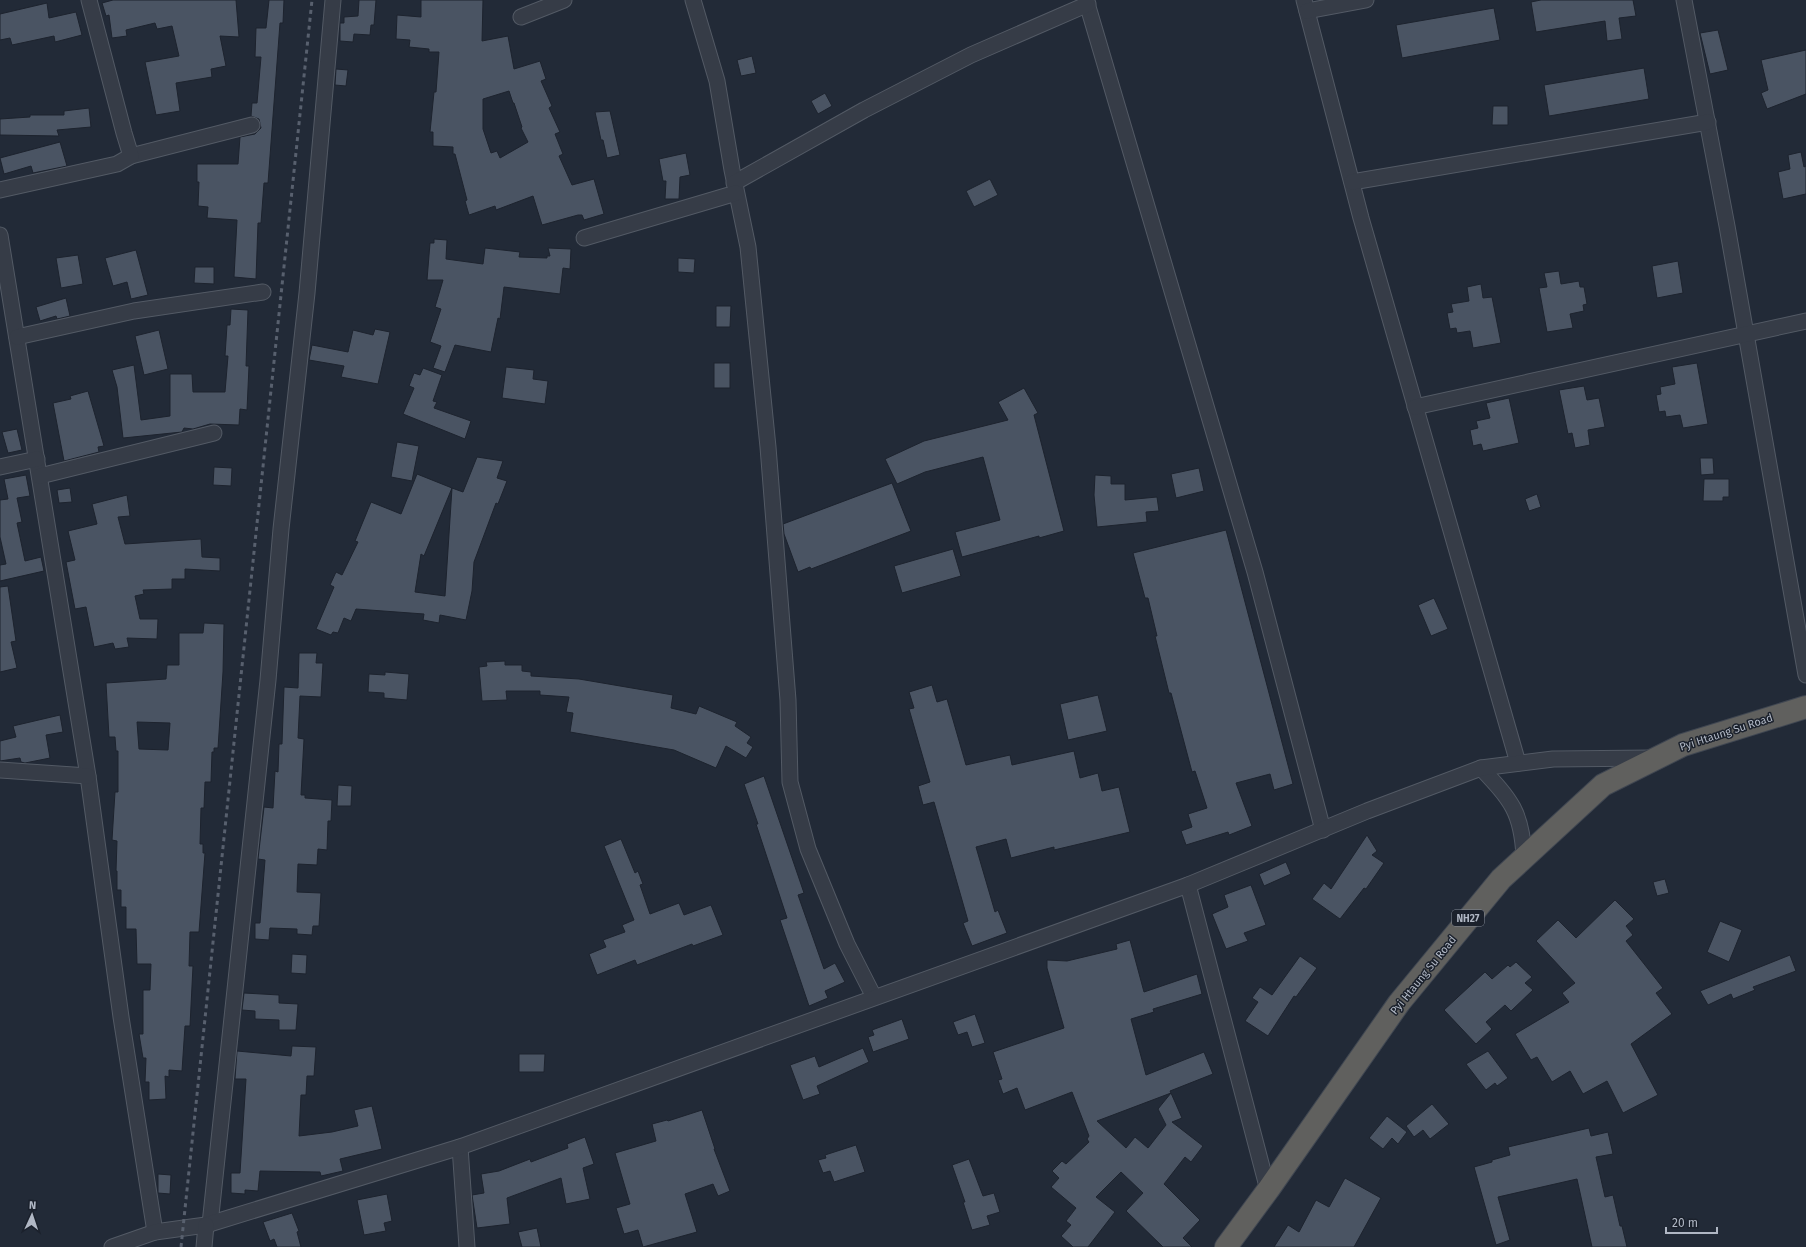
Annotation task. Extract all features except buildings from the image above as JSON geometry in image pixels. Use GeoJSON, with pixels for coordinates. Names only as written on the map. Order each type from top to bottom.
{"type":"FeatureCollection","features":[{"type":"Feature","properties":{"kind":"highway","name":"Pyi Htaung Su Road"},"geometry":{"type":"LineString","coordinates":[[1226,1247],[1268,1190],[1399,1003],[1501,879],[1524,857],[1603,784],[1683,745],[1806,707]]}},
{"type":"Feature","properties":{"kind":"street"},"geometry":{"type":"LineString","coordinates":[[89,0],[131,156]]}},
{"type":"Feature","properties":{"kind":"street"},"geometry":{"type":"LineString","coordinates":[[204,1247],[208,1224],[268,680],[281,529],[307,292],[333,0]]}},
{"type":"Feature","properties":{"kind":"street"},"geometry":{"type":"LineString","coordinates":[[521,17],[564,0]]}},
{"type":"Feature","properties":{"kind":"street"},"geometry":{"type":"LineString","coordinates":[[693,0],[717,81],[735,188],[748,247],[768,447],[788,700],[790,782],[808,849],[847,944],[874,997]]}},
{"type":"Feature","properties":{"kind":"street"},"geometry":{"type":"LineString","coordinates":[[1366,0],[1306,5],[1352,182],[1415,407],[1518,763]]}},
{"type":"Feature","properties":{"kind":"street"},"geometry":{"type":"LineString","coordinates":[[1684,0],[1708,122],[1806,674]]}},
{"type":"Feature","properties":{"kind":"street"},"geometry":{"type":"LineString","coordinates":[[584,238],[735,188],[864,110],[965,58],[1087,2],[1255,572],[1323,830]]}},
{"type":"Feature","properties":{"kind":"street"},"geometry":{"type":"LineString","coordinates":[[1352,182],[1708,122]]}},
{"type":"Feature","properties":{"kind":"street"},"geometry":{"type":"LineString","coordinates":[[0,190],[117,164],[131,156],[252,125]]}},
{"type":"Feature","properties":{"kind":"street"},"geometry":{"type":"LineString","coordinates":[[0,235],[88,776],[121,1017],[155,1232]]}},
{"type":"Feature","properties":{"kind":"street"},"geometry":{"type":"LineString","coordinates":[[17,337],[134,311],[263,292]]}},
{"type":"Feature","properties":{"kind":"street"},"geometry":{"type":"LineString","coordinates":[[1415,407],[1806,321]]}},
{"type":"Feature","properties":{"kind":"street"},"geometry":{"type":"LineString","coordinates":[[40,476],[214,433]]}},
{"type":"Feature","properties":{"kind":"street"},"geometry":{"type":"LineString","coordinates":[[0,467],[37,458]]}},
{"type":"Feature","properties":{"kind":"street"},"geometry":{"type":"LineString","coordinates":[[112,1247],[155,1232],[208,1224],[460,1147],[1188,885],[1481,768],[1553,759],[1657,758]]}},
{"type":"Feature","properties":{"kind":"street"},"geometry":{"type":"LineString","coordinates":[[1481,768],[1505,794],[1518,815],[1523,841],[1524,857]]}},
{"type":"Feature","properties":{"kind":"street"},"geometry":{"type":"LineString","coordinates":[[0,770],[88,776]]}},
{"type":"Feature","properties":{"kind":"street"},"geometry":{"type":"LineString","coordinates":[[1188,885],[1268,1190]]}},
{"type":"Feature","properties":{"kind":"street"},"geometry":{"type":"LineString","coordinates":[[460,1147],[467,1247]]}},
{"type":"Feature","properties":{"kind":"railway"},"geometry":{"type":"LineString","coordinates":[[181,1247],[312,0]]}}]}
